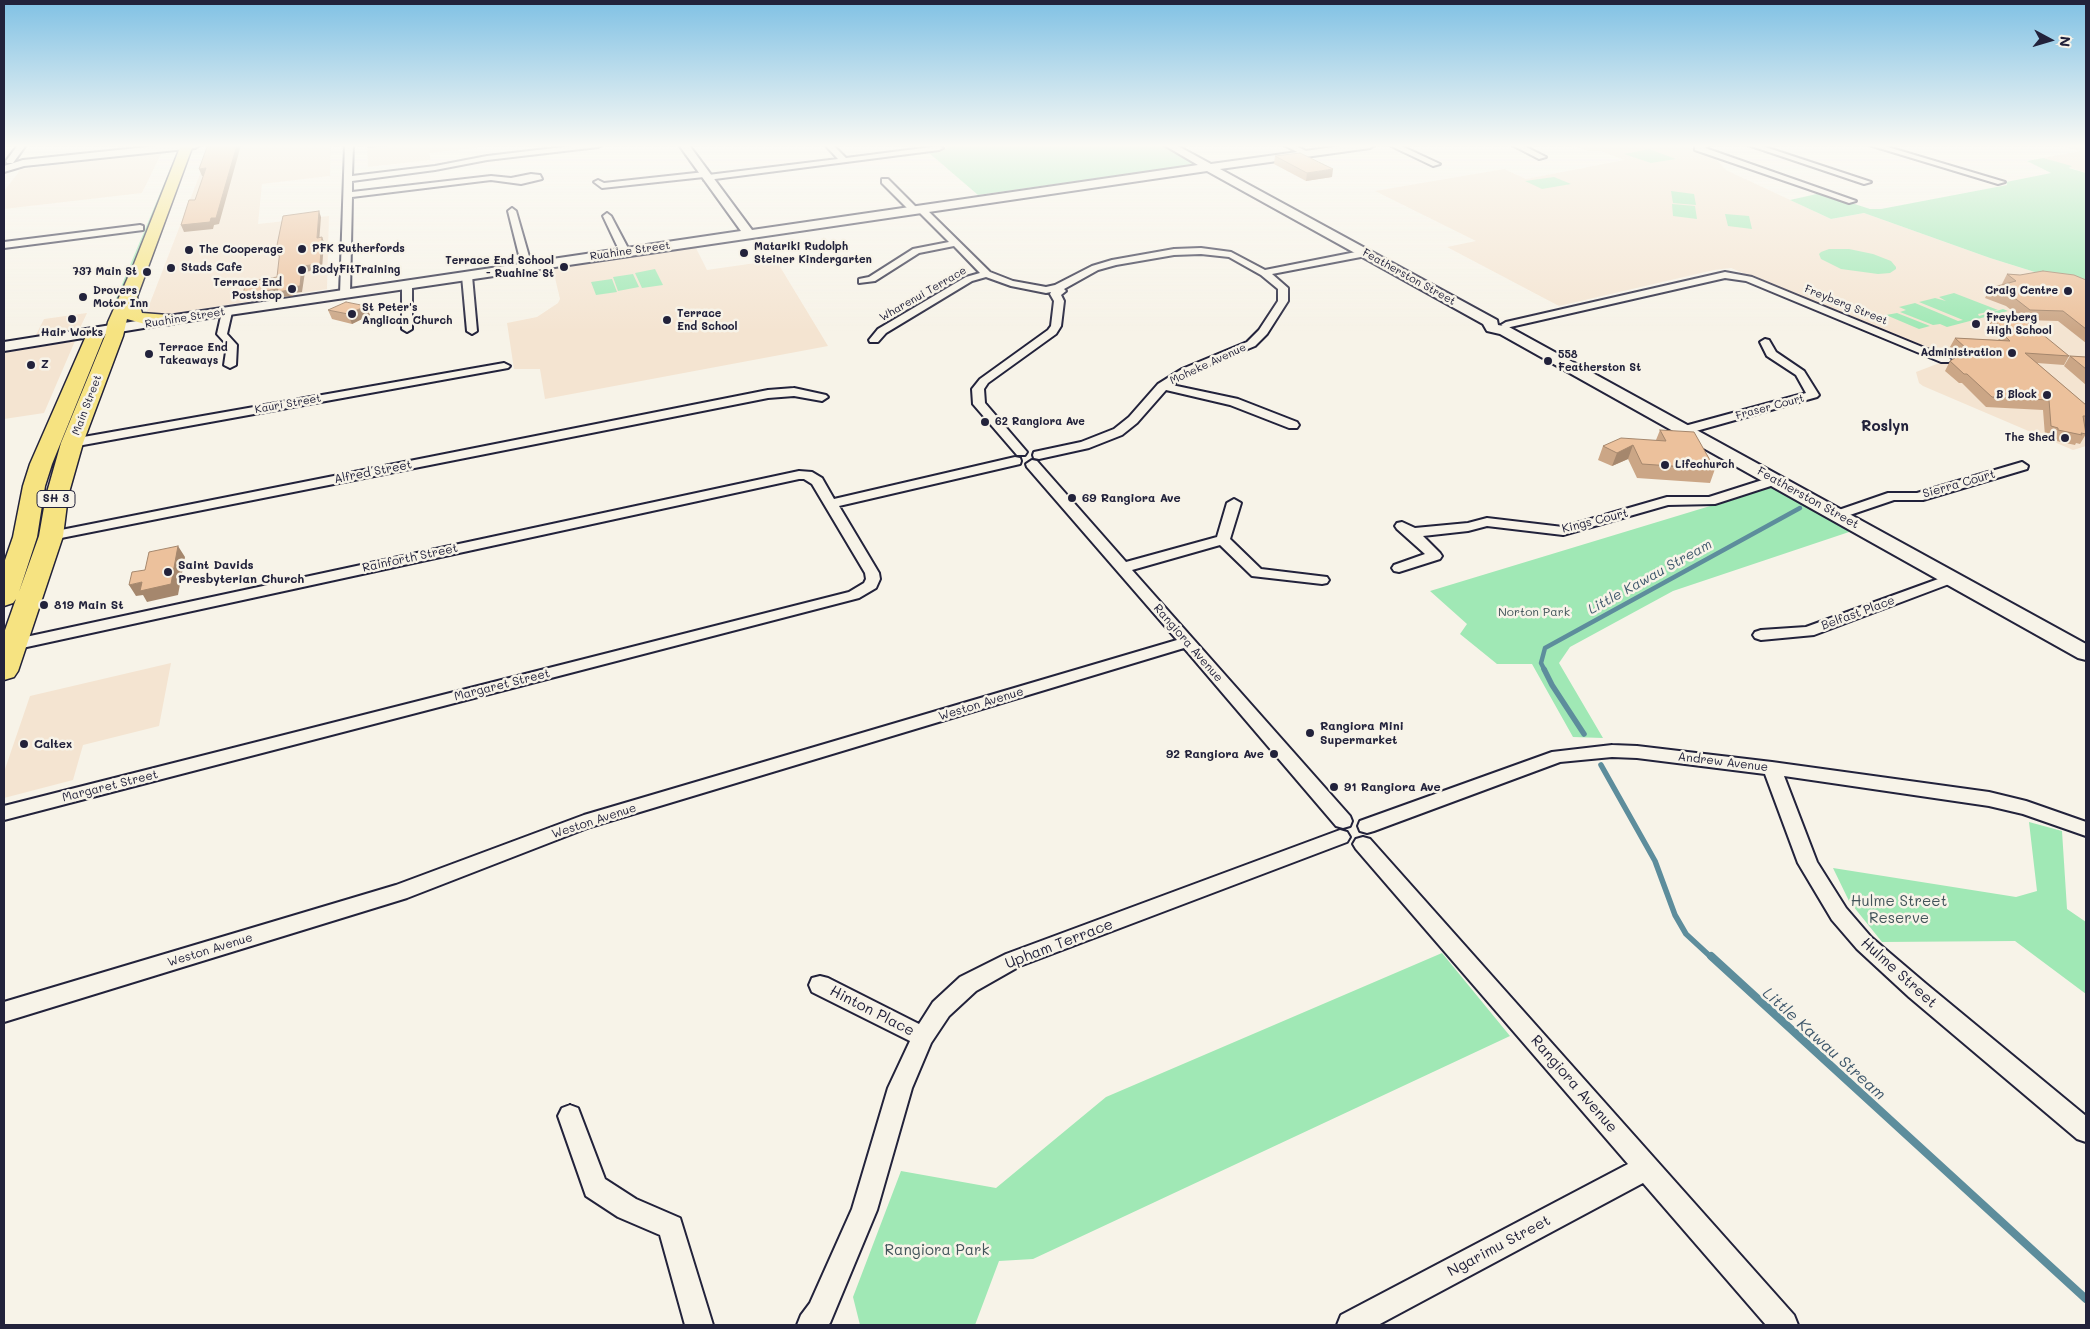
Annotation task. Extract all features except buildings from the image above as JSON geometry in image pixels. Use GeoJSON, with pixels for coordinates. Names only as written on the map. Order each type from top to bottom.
{"type":"FeatureCollection","features":[{"type":"Feature","properties":{"kind":"highway"},"geometry":{"type":"LineString","coordinates":[[132,246],[151,207]]}},
{"type":"Feature","properties":{"kind":"highway","name":"Main Street"},"geometry":{"type":"LineString","coordinates":[[4,598],[9,572],[25,537],[34,486],[41,464],[105,326],[128,298],[162,207]]}},
{"type":"Feature","properties":{"kind":"highway"},"geometry":{"type":"LineString","coordinates":[[128,298],[134,316],[145,320],[168,320]]}},
{"type":"Feature","properties":{"kind":"highway","name":"Main Street"},"geometry":{"type":"LineString","coordinates":[[4,671],[52,536],[57,496],[105,326]]}},
{"type":"Feature","properties":{"kind":"main road"},"geometry":{"type":"LineString","coordinates":[[729,207],[749,234]]}},
{"type":"Feature","properties":{"kind":"main road","name":"Ruahine Street"},"geometry":{"type":"LineString","coordinates":[[4,347],[105,326],[227,312],[930,207]]}},
{"type":"Feature","properties":{"kind":"main road","name":"Featherston Street"},"geometry":{"type":"LineString","coordinates":[[1283,207],[2086,653]]}},
{"type":"Feature","properties":{"kind":"street"},"geometry":{"type":"LineString","coordinates":[[345,294],[348,207]]}},
{"type":"Feature","properties":{"kind":"street"},"geometry":{"type":"LineString","coordinates":[[916,209],[956,243],[987,274],[1011,283],[1053,291],[1096,268],[1115,262],[1212,247],[1264,272],[1366,253]]}},
{"type":"Feature","properties":{"kind":"street"},"geometry":{"type":"LineString","coordinates":[[512,212],[528,267]]}},
{"type":"Feature","properties":{"kind":"street"},"geometry":{"type":"LineString","coordinates":[[607,216],[625,252]]}},
{"type":"Feature","properties":{"kind":"street"},"geometry":{"type":"LineString","coordinates":[[4,245],[140,228]]}},
{"type":"Feature","properties":{"kind":"street"},"geometry":{"type":"LineString","coordinates":[[862,281],[872,279],[916,251],[956,243]]}},
{"type":"Feature","properties":{"kind":"street","name":"Moheke Avenue"},"geometry":{"type":"LineString","coordinates":[[1036,460],[1085,445],[1118,432],[1133,420],[1162,386],[1186,372],[1245,348],[1257,339],[1283,302],[1282,288],[1264,272]]}},
{"type":"Feature","properties":{"kind":"street","name":"Wharenui Terrace"},"geometry":{"type":"LineString","coordinates":[[874,340],[882,331],[969,279],[987,274]]}},
{"type":"Feature","properties":{"kind":"street","name":"Freyberg Street"},"geometry":{"type":"LineString","coordinates":[[1500,326],[1724,275],[1749,279],[1945,360]]}},
{"type":"Feature","properties":{"kind":"street"},"geometry":{"type":"LineString","coordinates":[[467,276],[472,331]]}},
{"type":"Feature","properties":{"kind":"street"},"geometry":{"type":"LineString","coordinates":[[406,285],[407,329]]}},
{"type":"Feature","properties":{"kind":"street"},"geometry":{"type":"LineString","coordinates":[[1036,460],[1020,464],[1018,457],[979,404],[977,396],[978,389],[984,381],[1052,332],[1056,326],[1059,301],[1053,291]]}},
{"type":"Feature","properties":{"kind":"street"},"geometry":{"type":"LineString","coordinates":[[227,312],[222,334],[232,345],[230,365]]}},
{"type":"Feature","properties":{"kind":"street","name":"Fraser Court"},"geometry":{"type":"LineString","coordinates":[[1685,430],[1813,394],[1800,373],[1771,354],[1765,342]]}},
{"type":"Feature","properties":{"kind":"street","name":"Kauri Street"},"geometry":{"type":"LineString","coordinates":[[72,443],[504,366]]}},
{"type":"Feature","properties":{"kind":"street"},"geometry":{"type":"LineString","coordinates":[[1162,386],[1234,402],[1294,425]]}},
{"type":"Feature","properties":{"kind":"street","name":"Alfred Street"},"geometry":{"type":"LineString","coordinates":[[52,536],[778,392],[794,392],[822,397]]}},
{"type":"Feature","properties":{"kind":"street"},"geometry":{"type":"LineString","coordinates":[[830,504],[1018,457]]}},
{"type":"Feature","properties":{"kind":"street","name":"Rangiora Avenue"},"geometry":{"type":"LineString","coordinates":[[1036,460],[1122,568],[1188,642],[1342,829]]}},
{"type":"Feature","properties":{"kind":"street","name":"Sierra Court"},"geometry":{"type":"LineString","coordinates":[[1838,515],[1893,496],[1918,497],[2022,466]]}},
{"type":"Feature","properties":{"kind":"street","name":"Margaret Street"},"geometry":{"type":"LineString","coordinates":[[4,813],[854,595],[871,585],[872,573],[817,481],[807,475]]}},
{"type":"Feature","properties":{"kind":"street","name":"Rainforth Street"},"geometry":{"type":"LineString","coordinates":[[13,645],[788,476],[807,475]]}},
{"type":"Feature","properties":{"kind":"street","name":"Kings Court"},"geometry":{"type":"LineString","coordinates":[[1398,568],[1435,556],[1407,529],[1468,527],[1487,522],[1563,531],[1667,502],[1710,501],[1775,480]]}},
{"type":"Feature","properties":{"kind":"street"},"geometry":{"type":"LineString","coordinates":[[1223,540],[1234,502]]}},
{"type":"Feature","properties":{"kind":"street"},"geometry":{"type":"LineString","coordinates":[[1122,568],[1223,540]]}},
{"type":"Feature","properties":{"kind":"street"},"geometry":{"type":"LineString","coordinates":[[1223,540],[1257,573],[1322,580]]}},
{"type":"Feature","properties":{"kind":"street"},"geometry":{"type":"LineString","coordinates":[[9,572],[43,565]]}},
{"type":"Feature","properties":{"kind":"street","name":"Belfast Place"},"geometry":{"type":"LineString","coordinates":[[1761,635],[1808,632],[1952,578]]}},
{"type":"Feature","properties":{"kind":"street","name":"Weston Avenue"},"geometry":{"type":"LineString","coordinates":[[4,1012],[400,892],[584,822],[1188,642]]}},
{"type":"Feature","properties":{"kind":"street","name":"Andrew Avenue"},"geometry":{"type":"LineString","coordinates":[[1364,835],[1550,759],[1576,753],[1612,751],[1637,752],[1772,768],[1989,799],[2026,808],[2086,830]]}},
{"type":"Feature","properties":{"kind":"street","name":"Hulme Street"},"geometry":{"type":"LineString","coordinates":[[1772,768],[1808,863],[1822,890],[1839,914],[1864,943],[1917,990],[2086,1131]]}},
{"type":"Feature","properties":{"kind":"street"},"geometry":{"type":"LineString","coordinates":[[1342,829],[1353,844],[1364,835]]}},
{"type":"Feature","properties":{"kind":"street","name":"Upham Terrace"},"geometry":{"type":"LineString","coordinates":[[811,1325],[820,1313],[864,1210],[900,1088],[923,1037],[941,1009],[968,984],[1013,960],[1342,829]]}},
{"type":"Feature","properties":{"kind":"street","name":"Rangiora Avenue"},"geometry":{"type":"LineString","coordinates":[[1364,835],[1646,1168],[1784,1325]]}},
{"type":"Feature","properties":{"kind":"street","name":"Hinton Place"},"geometry":{"type":"LineString","coordinates":[[820,985],[923,1037]]}},
{"type":"Feature","properties":{"kind":"street"},"geometry":{"type":"LineString","coordinates":[[570,1116],[595,1187],[627,1208],[672,1227],[699,1325]]}},
{"type":"Feature","properties":{"kind":"street","name":"Ngarimu Street"},"geometry":{"type":"LineString","coordinates":[[1351,1325],[1646,1168]]}},
{"type":"Feature","properties":{"kind":"shaded area"},"geometry":{"type":"Polygon","coordinates":[[[4,207],[21,207],[4,209],[4,207]]]}},
{"type":"Feature","properties":{"kind":"shaded area"},"geometry":{"type":"Polygon","coordinates":[[[187,207],[260,207],[258,224],[329,216],[327,289],[151,317],[145,316],[187,207]]]}},
{"type":"Feature","properties":{"kind":"shaded area","name":"Freyberg High School"},"geometry":{"type":"Polygon","coordinates":[[[1407,207],[1805,207],[1831,219],[1864,213],[1990,258],[2086,288],[2086,446],[2073,450],[1923,386],[1919,383],[1916,372],[1950,359],[1731,268],[1714,270],[1559,306],[1447,247],[1476,241],[1407,207]]]}},
{"type":"Feature","properties":{"kind":"shaded area","name":"Terrace End School"},"geometry":{"type":"Polygon","coordinates":[[[694,244],[707,270],[776,260],[828,346],[545,399],[540,369],[514,369],[507,323],[537,317],[558,303],[560,299],[552,265],[694,244]]]}},
{"type":"Feature","properties":{"kind":"shaded area"},"geometry":{"type":"Polygon","coordinates":[[[87,313],[80,328],[36,335],[44,319],[87,313]]]}},
{"type":"Feature","properties":{"kind":"shaded area"},"geometry":{"type":"Polygon","coordinates":[[[75,341],[44,413],[4,419],[4,353],[75,341]]]}},
{"type":"Feature","properties":{"kind":"shaded area"},"geometry":{"type":"Polygon","coordinates":[[[171,663],[159,726],[83,745],[73,780],[4,798],[4,772],[30,696],[171,663]]]}},
{"type":"Feature","properties":{"kind":"green space"},"geometry":{"type":"Polygon","coordinates":[[[154,207],[158,207],[125,290],[115,306],[113,306],[154,207]]]}},
{"type":"Feature","properties":{"kind":"green space"},"geometry":{"type":"Polygon","coordinates":[[[1672,207],[1695,207],[1697,219],[1673,216],[1672,207]]]}},
{"type":"Feature","properties":{"kind":"green space"},"geometry":{"type":"Polygon","coordinates":[[[1805,207],[1864,207],[1881,209],[1891,207],[2086,207],[2086,288],[1990,258],[1864,213],[1831,219],[1805,207]]]}},
{"type":"Feature","properties":{"kind":"green space"},"geometry":{"type":"Polygon","coordinates":[[[1725,214],[1749,216],[1752,229],[1728,226],[1725,214]]]}},
{"type":"Feature","properties":{"kind":"green space"},"geometry":{"type":"Polygon","coordinates":[[[1829,249],[1849,249],[1873,254],[1891,261],[1896,269],[1890,273],[1878,274],[1841,269],[1821,259],[1819,254],[1829,249]]]}},
{"type":"Feature","properties":{"kind":"green space"},"geometry":{"type":"Polygon","coordinates":[[[655,269],[663,285],[642,288],[635,273],[655,269]]]}},
{"type":"Feature","properties":{"kind":"green space"},"geometry":{"type":"Polygon","coordinates":[[[633,274],[639,287],[618,291],[613,277],[633,274]]]}},
{"type":"Feature","properties":{"kind":"green space"},"geometry":{"type":"Polygon","coordinates":[[[612,279],[617,292],[596,295],[591,282],[612,279]]]}},
{"type":"Feature","properties":{"kind":"green space"},"geometry":{"type":"Polygon","coordinates":[[[1954,293],[1998,310],[1978,314],[1979,316],[2003,309],[2008,311],[1947,327],[1940,324],[1933,325],[1900,312],[1906,310],[1899,307],[1915,303],[1958,321],[1963,320],[1919,302],[1935,298],[1946,301],[1939,297],[1954,293]]]}},
{"type":"Feature","properties":{"kind":"green space"},"geometry":{"type":"Polygon","coordinates":[[[1897,313],[1930,326],[1919,329],[1886,315],[1897,313]]]}},
{"type":"Feature","properties":{"kind":"green space","name":"Norton Park"},"geometry":{"type":"Polygon","coordinates":[[[1776,486],[1855,530],[1673,591],[1570,647],[1559,663],[1603,738],[1573,737],[1532,664],[1497,664],[1460,634],[1467,624],[1430,591],[1776,486]]]}},
{"type":"Feature","properties":{"kind":"green space","name":"Hulme Street Reserve"},"geometry":{"type":"Polygon","coordinates":[[[2029,822],[2062,831],[2067,909],[2086,922],[2086,994],[2015,941],[1882,942],[1849,901],[1833,868],[2016,897],[2037,891],[2029,822]]]}},
{"type":"Feature","properties":{"kind":"green space","name":"Rangiora Park"},"geometry":{"type":"Polygon","coordinates":[[[1442,953],[1510,1036],[1033,1259],[999,1261],[975,1325],[860,1325],[853,1297],[901,1171],[996,1188],[1106,1097],[1442,953]]]}},
{"type":"Feature","properties":{"kind":"waterway","name":"Little Kawau Stream"},"geometry":{"type":"LineString","coordinates":[[1584,734],[1552,685],[1541,663],[1545,648],[1800,508]]}},
{"type":"Feature","properties":{"kind":"waterway","name":"Little Kawau Stream"},"geometry":{"type":"LineString","coordinates":[[1601,765],[1655,861],[1675,915],[1686,934],[1712,958]]}},
{"type":"Feature","properties":{"kind":"waterway","name":"Little Kawau Stream"},"geometry":{"type":"LineString","coordinates":[[1711,956],[2086,1299]]}},
{"type":"Feature","properties":{"kind":"place","name":"PFK Rutherfords"},"geometry":{"type":"Point","coordinates":[302,249]}},
{"type":"Feature","properties":{"kind":"place","name":"The Cooperage"},"geometry":{"type":"Point","coordinates":[189,250]}},
{"type":"Feature","properties":{"kind":"place","name":"Matariki Rudolph Steiner Kindergarten"},"geometry":{"type":"Point","coordinates":[744,253]}},
{"type":"Feature","properties":{"kind":"place","name":"Terrace End School - Ruahine St"},"geometry":{"type":"Point","coordinates":[564,267]}},
{"type":"Feature","properties":{"kind":"place","name":"Stads Cafe"},"geometry":{"type":"Point","coordinates":[171,268]}},
{"type":"Feature","properties":{"kind":"place","name":"BodyFitTraining"},"geometry":{"type":"Point","coordinates":[302,270]}},
{"type":"Feature","properties":{"kind":"place","name":"737 Main St"},"geometry":{"type":"Point","coordinates":[147,272]}},
{"type":"Feature","properties":{"kind":"place","name":"Terrace End Postshop"},"geometry":{"type":"Point","coordinates":[292,289]}},
{"type":"Feature","properties":{"kind":"place","name":"Craig Centre"},"geometry":{"type":"Point","coordinates":[2068,291]}},
{"type":"Feature","properties":{"kind":"place","name":"Drovers Motor Inn"},"geometry":{"type":"Point","coordinates":[83,297]}},
{"type":"Feature","properties":{"kind":"place","name":"St Peter's Anglican Church"},"geometry":{"type":"Point","coordinates":[352,314]}},
{"type":"Feature","properties":{"kind":"place","name":"Hair Works"},"geometry":{"type":"Point","coordinates":[72,319]}},
{"type":"Feature","properties":{"kind":"place","name":"Terrace End School"},"geometry":{"type":"Point","coordinates":[667,320]}},
{"type":"Feature","properties":{"kind":"place","name":"Freyberg High School"},"geometry":{"type":"Point","coordinates":[1976,324]}},
{"type":"Feature","properties":{"kind":"place","name":"Administration"},"geometry":{"type":"Point","coordinates":[2012,353]}},
{"type":"Feature","properties":{"kind":"place","name":"Terrace End Takeaways"},"geometry":{"type":"Point","coordinates":[149,354]}},
{"type":"Feature","properties":{"kind":"place","name":"558 Featherston St"},"geometry":{"type":"Point","coordinates":[1548,361]}},
{"type":"Feature","properties":{"kind":"place","name":"Z"},"geometry":{"type":"Point","coordinates":[31,365]}},
{"type":"Feature","properties":{"kind":"place","name":"B Block"},"geometry":{"type":"Point","coordinates":[2047,395]}},
{"type":"Feature","properties":{"kind":"place","name":"62 Rangiora Ave"},"geometry":{"type":"Point","coordinates":[985,422]}},
{"type":"Feature","properties":{"kind":"place","name":"The Shed"},"geometry":{"type":"Point","coordinates":[2065,438]}},
{"type":"Feature","properties":{"kind":"place","name":"Lifechurch"},"geometry":{"type":"Point","coordinates":[1665,465]}},
{"type":"Feature","properties":{"kind":"place","name":"69 Rangiora Ave"},"geometry":{"type":"Point","coordinates":[1072,498]}},
{"type":"Feature","properties":{"kind":"place","name":"Saint Davids Presbyterian Church"},"geometry":{"type":"Point","coordinates":[168,572]}},
{"type":"Feature","properties":{"kind":"place","name":"819 Main St"},"geometry":{"type":"Point","coordinates":[44,605]}},
{"type":"Feature","properties":{"kind":"place","name":"Rangiora Mini Supermarket"},"geometry":{"type":"Point","coordinates":[1310,733]}},
{"type":"Feature","properties":{"kind":"place","name":"Caltex"},"geometry":{"type":"Point","coordinates":[24,744]}},
{"type":"Feature","properties":{"kind":"place","name":"92 Rangiora Ave"},"geometry":{"type":"Point","coordinates":[1274,754]}},
{"type":"Feature","properties":{"kind":"place","name":"91 Rangiora Ave"},"geometry":{"type":"Point","coordinates":[1334,787]}},
{"type":"Feature","properties":{"kind":"district","name":"Roslyn"},"geometry":{"type":"Point","coordinates":[1885,426]}}]}
